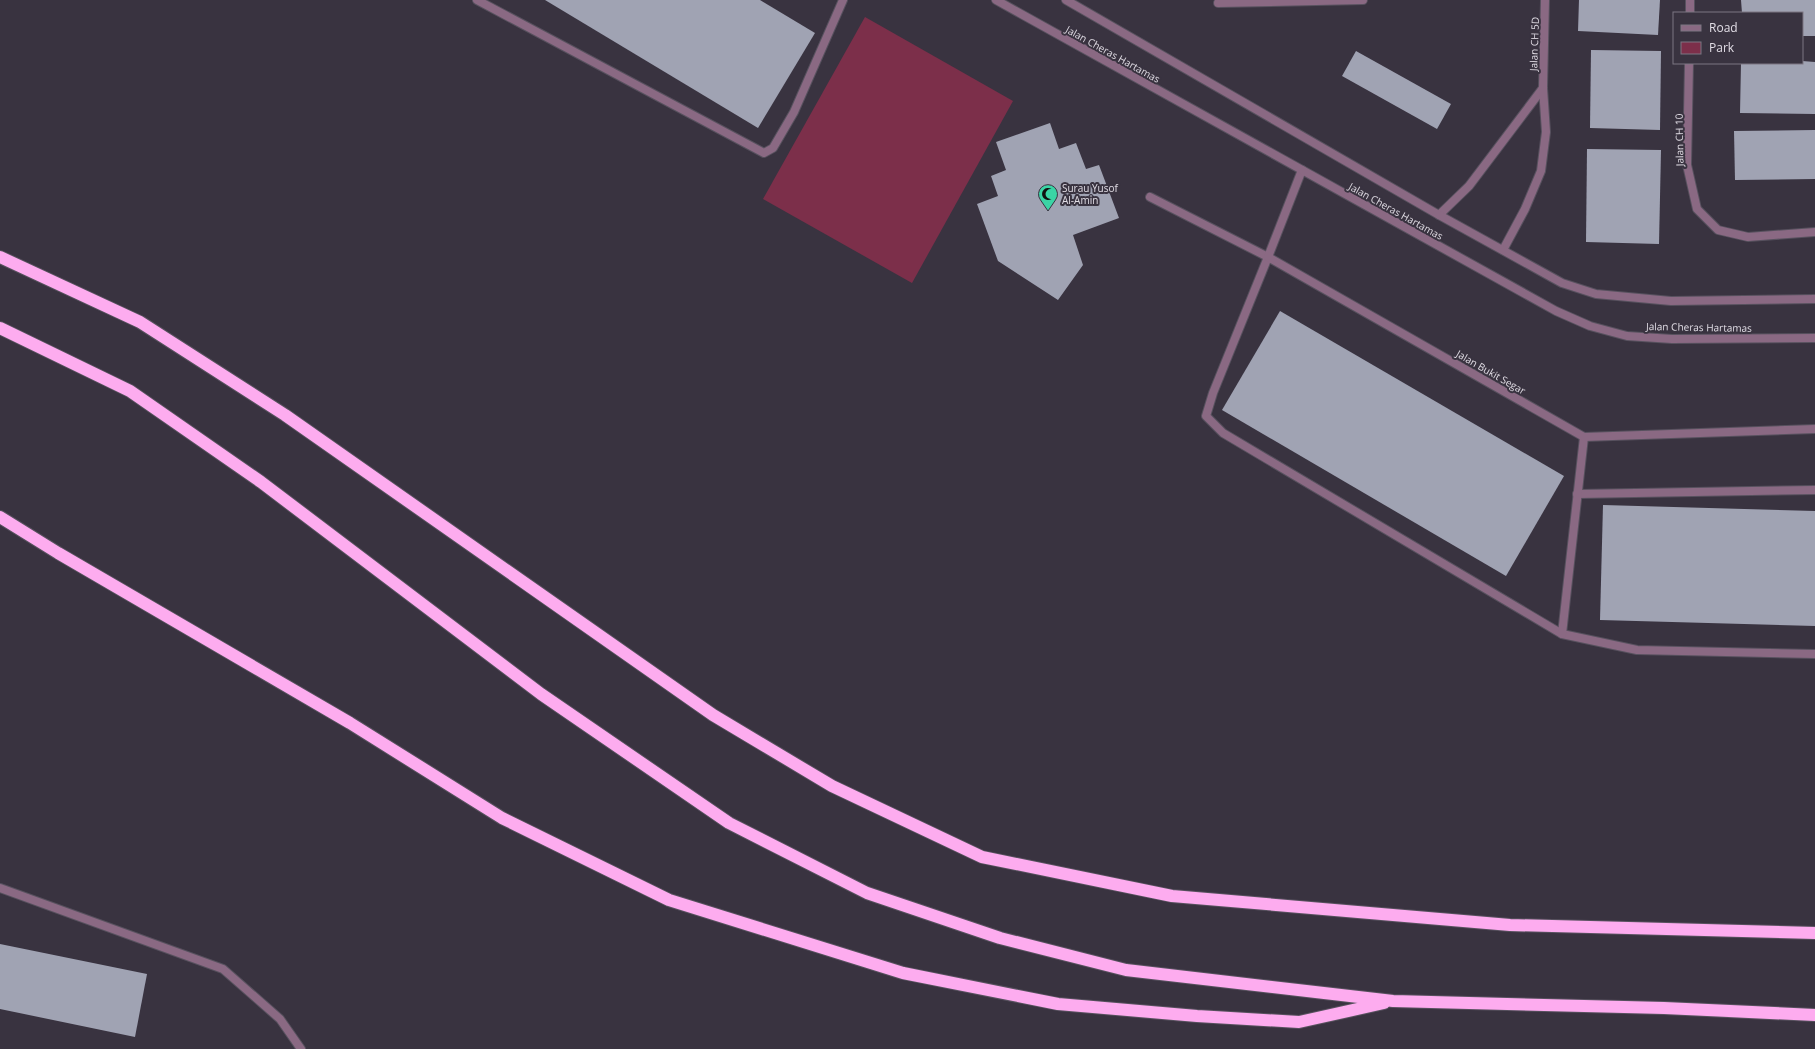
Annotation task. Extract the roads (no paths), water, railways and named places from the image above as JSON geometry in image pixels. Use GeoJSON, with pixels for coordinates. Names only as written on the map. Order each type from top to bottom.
{"type":"FeatureCollection","features":[{"type":"Feature","properties":{"kind":"highway"},"geometry":{"type":"LineString","coordinates":[[0,257],[140,322],[284,415],[713,715],[832,786],[982,857],[1172,896],[1510,925],[1815,933]]}},
{"type":"Feature","properties":{"kind":"highway"},"geometry":{"type":"LineString","coordinates":[[0,328],[130,391],[261,482],[541,694],[730,823],[867,893],[1000,938],[1126,970],[1393,1001],[1664,1008],[1815,1015]]}},
{"type":"Feature","properties":{"kind":"highway"},"geometry":{"type":"LineString","coordinates":[[0,517],[58,554],[350,723],[502,818],[669,900],[903,973],[1058,1004],[1197,1016],[1299,1022],[1393,1001]]}},
{"type":"Feature","properties":{"kind":"street"},"geometry":{"type":"LineString","coordinates":[[477,0],[764,153],[773,148],[788,123],[841,0]]}},
{"type":"Feature","properties":{"kind":"street","name":"Jalan Cheras Hartamas"},"geometry":{"type":"LineString","coordinates":[[996,0],[1556,311],[1590,326],[1628,336],[1672,339],[1815,338]]}},
{"type":"Feature","properties":{"kind":"street","name":"Jalan Cheras Hartamas"},"geometry":{"type":"LineString","coordinates":[[1066,0],[1439,215],[1562,283],[1596,294],[1671,301],[1815,299]]}},
{"type":"Feature","properties":{"kind":"street"},"geometry":{"type":"LineString","coordinates":[[1218,3],[1363,0]]}},
{"type":"Feature","properties":{"kind":"street","name":"Jalan CH 5D"},"geometry":{"type":"LineString","coordinates":[[1503,250],[1525,209],[1541,171],[1546,132],[1543,88],[1545,0]]}},
{"type":"Feature","properties":{"kind":"street"},"geometry":{"type":"LineString","coordinates":[[1690,0],[1690,12]]}},
{"type":"Feature","properties":{"kind":"street","name":"Jalan CH 10"},"geometry":{"type":"LineString","coordinates":[[1689,64],[1687,165],[1697,209],[1718,230],[1748,237],[1815,232]]}},
{"type":"Feature","properties":{"kind":"street"},"geometry":{"type":"LineString","coordinates":[[1439,215],[1470,186],[1543,88]]}},
{"type":"Feature","properties":{"kind":"street"},"geometry":{"type":"LineString","coordinates":[[1302,170],[1213,393],[1206,416],[1230,437],[1562,634],[1638,650],[1815,654]]}},
{"type":"Feature","properties":{"kind":"street","name":"Jalan Bukit Segar"},"geometry":{"type":"LineString","coordinates":[[1150,198],[1268,257],[1584,437]]}},
{"type":"Feature","properties":{"kind":"street"},"geometry":{"type":"LineString","coordinates":[[1562,634],[1584,437],[1815,429]]}},
{"type":"Feature","properties":{"kind":"street"},"geometry":{"type":"LineString","coordinates":[[1577,494],[1815,490]]}},
{"type":"Feature","properties":{"kind":"street"},"geometry":{"type":"LineString","coordinates":[[0,888],[223,969],[280,1019],[301,1049]]}},
{"type":"Feature","properties":{"kind":"place","name":"Surau Yusof Al-Amin"},"geometry":{"type":"Point","coordinates":[1048,211]}}]}
